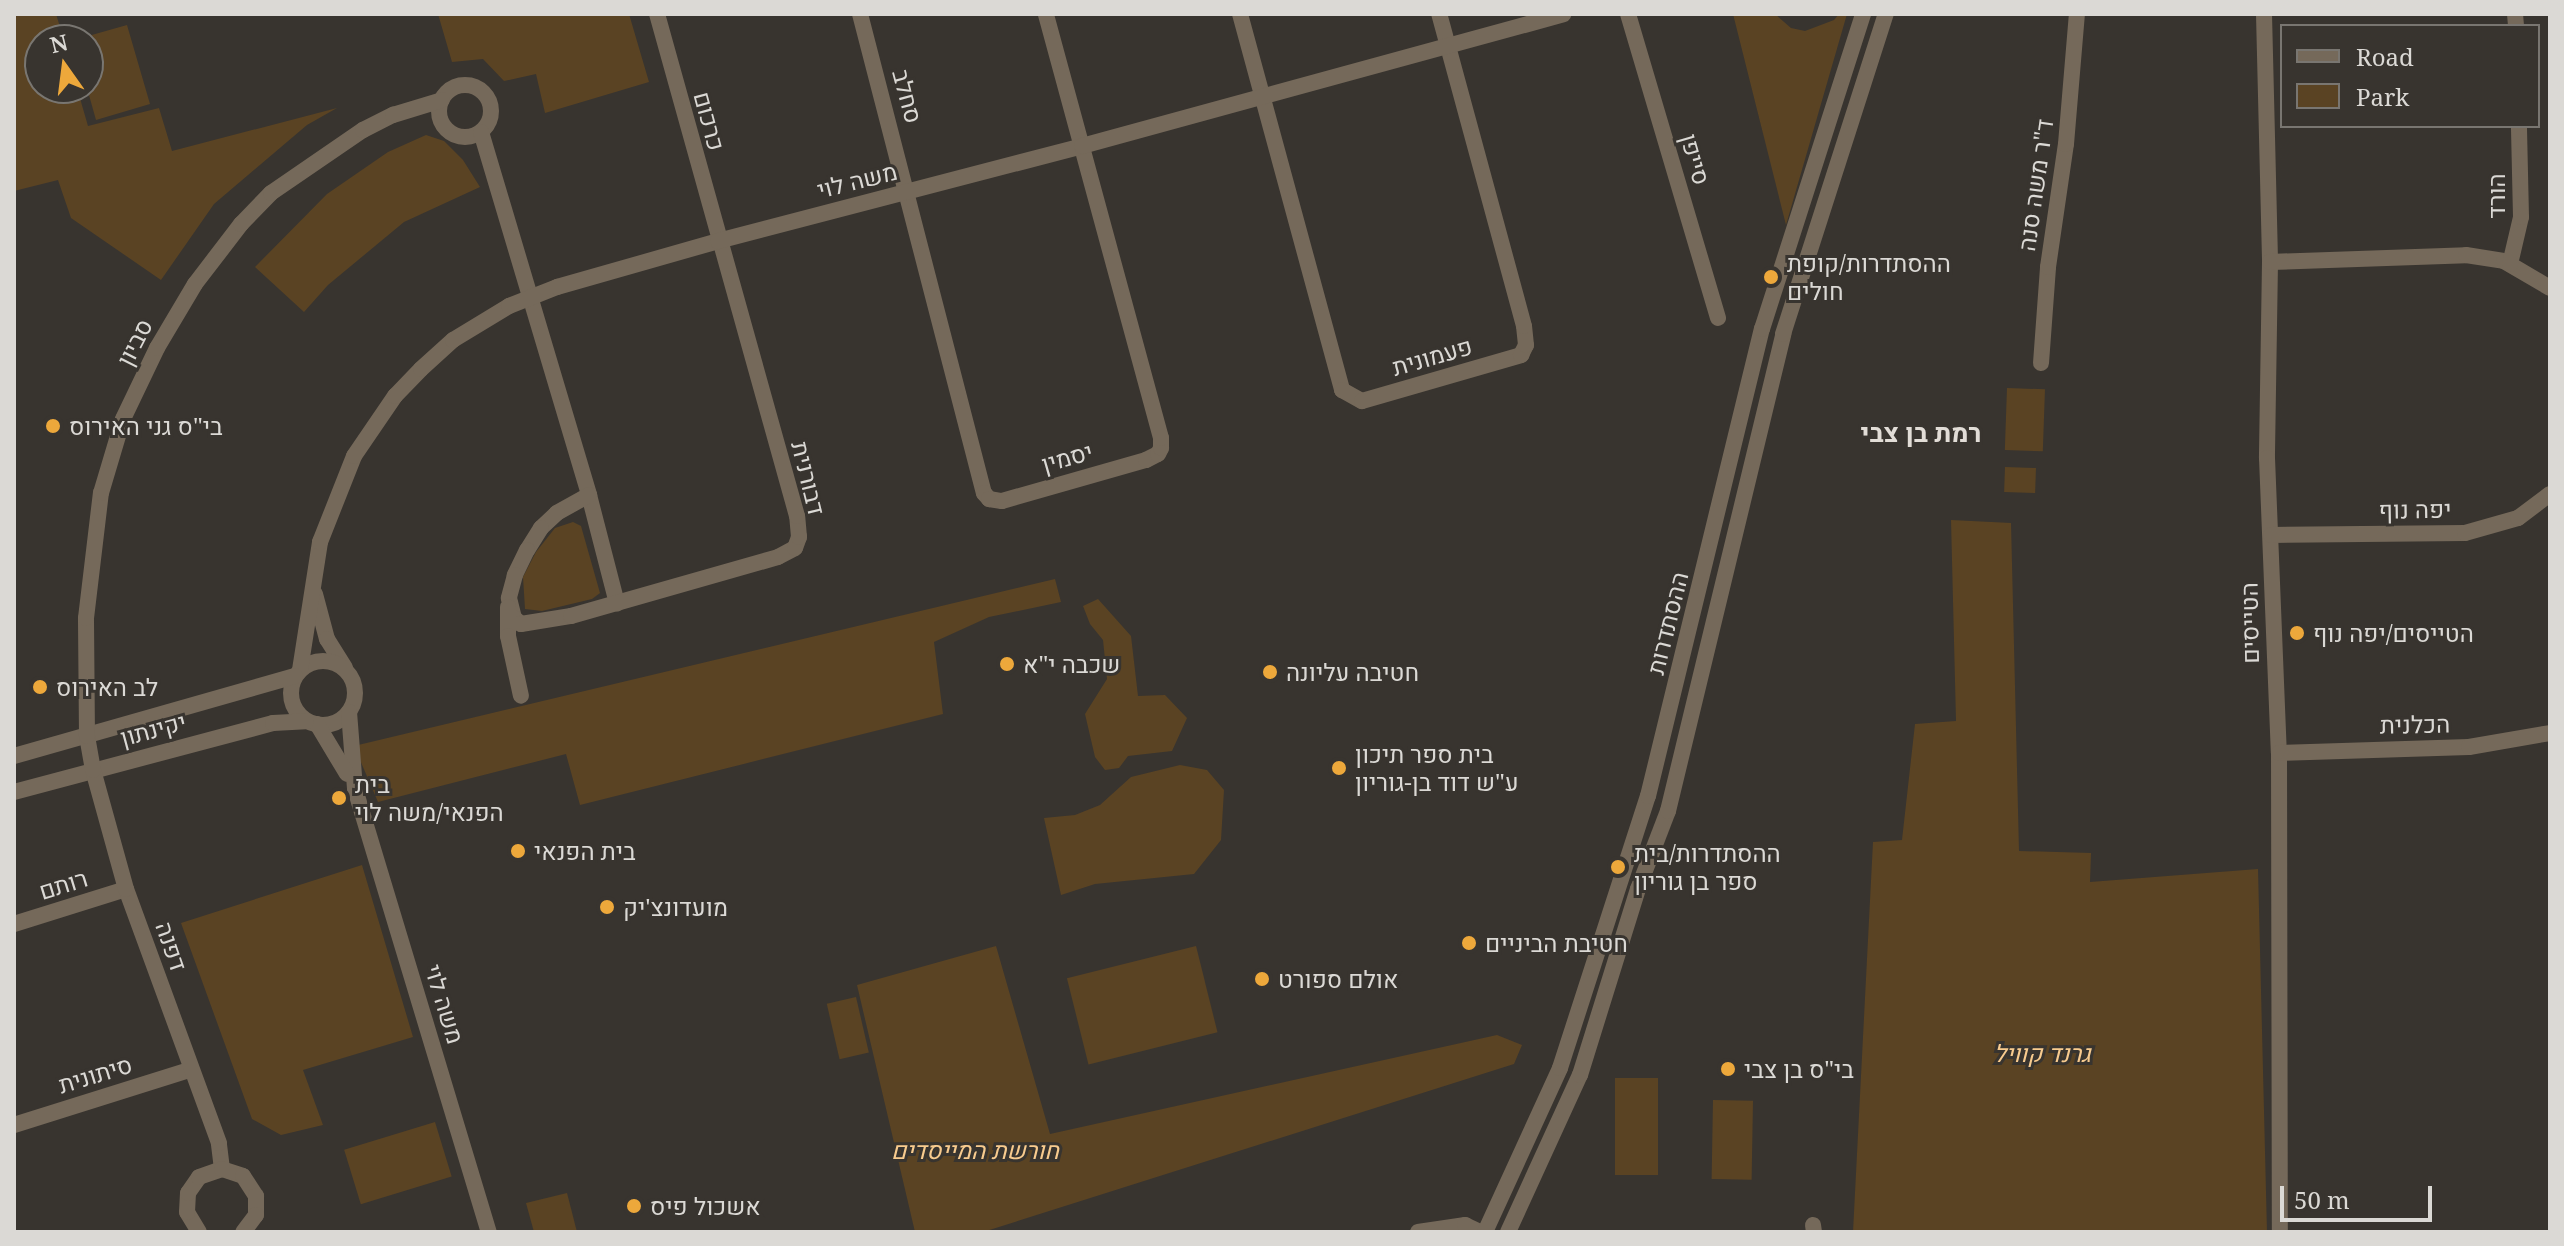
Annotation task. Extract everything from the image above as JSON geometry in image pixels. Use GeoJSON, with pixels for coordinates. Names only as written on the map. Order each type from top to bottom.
{"type":"FeatureCollection","features":[{"type":"Feature","properties":{"kind":"street","name":"כרכום"},"geometry":{"type":"LineString","coordinates":[[657,14],[718,241]]}},
{"type":"Feature","properties":{"kind":"street","name":"סחלב"},"geometry":{"type":"LineString","coordinates":[[860,14],[909,191]]}},
{"type":"Feature","properties":{"kind":"street"},"geometry":{"type":"LineString","coordinates":[[1046,14],[1082,146]]}},
{"type":"Feature","properties":{"kind":"street","name":"פעמונית"},"geometry":{"type":"LineString","coordinates":[[1240,14],[1342,390],[1362,401],[1521,355],[1526,345],[1524,326],[1439,14]]}},
{"type":"Feature","properties":{"kind":"street","name":"משה לוי"},"geometry":{"type":"LineString","coordinates":[[297,673],[326,518],[354,456],[372,427],[421,369],[453,340],[509,306],[718,241],[1082,146],[1563,14]]}},
{"type":"Feature","properties":{"kind":"street","name":"סייפן"},"geometry":{"type":"LineString","coordinates":[[1628,14],[1718,318]]}},
{"type":"Feature","properties":{"kind":"street","name":"ההסתדרות"},"geometry":{"type":"LineString","coordinates":[[1482,1232],[1560,1068],[1648,796],[1762,329],[1863,14]]}},
{"type":"Feature","properties":{"kind":"street","name":"ההסתדרות"},"geometry":{"type":"LineString","coordinates":[[1508,1232],[1580,1075],[1638,889],[1668,811],[1783,334],[1886,14]]}},
{"type":"Feature","properties":{"kind":"street","name":"ד\"ר משה סנה"},"geometry":{"type":"LineString","coordinates":[[2041,363],[2048,267],[2066,144],[2077,14]]}},
{"type":"Feature","properties":{"kind":"street","name":"הטייסים"},"geometry":{"type":"LineString","coordinates":[[2264,14],[2270,262],[2266,377],[2279,753],[2280,1232]]}},
{"type":"Feature","properties":{"kind":"street"},"geometry":{"type":"LineString","coordinates":[[463,85],[480,90],[491,109],[487,125],[481,132],[464,137],[450,133],[440,118],[442,100],[454,88],[463,85]]}},
{"type":"Feature","properties":{"kind":"street","name":"סביון"},"geometry":{"type":"LineString","coordinates":[[87,736],[85,653],[92,542],[111,456],[140,383],[181,306],[216,253],[271,193],[363,130],[393,115],[442,100]]}},
{"type":"Feature","properties":{"kind":"street","name":"הורד"},"geometry":{"type":"LineString","coordinates":[[2510,264],[2521,217],[2519,128]]}},
{"type":"Feature","properties":{"kind":"street"},"geometry":{"type":"LineString","coordinates":[[481,132],[589,495],[617,603]]}},
{"type":"Feature","properties":{"kind":"street","name":"יסמין"},"geometry":{"type":"LineString","coordinates":[[909,191],[984,493],[989,499],[1002,501],[1146,460],[1158,454],[1161,448],[1161,438],[1082,146]]}},
{"type":"Feature","properties":{"kind":"street","name":"דבורנית"},"geometry":{"type":"LineString","coordinates":[[509,598],[514,618],[530,625],[778,557],[795,548],[799,537],[797,516],[718,241]]}},
{"type":"Feature","properties":{"kind":"street"},"geometry":{"type":"LineString","coordinates":[[2270,262],[2431,253],[2488,257],[2510,264],[2550,288]]}},
{"type":"Feature","properties":{"kind":"street","name":"יפה נוף"},"geometry":{"type":"LineString","coordinates":[[2271,535],[2465,533],[2518,518],[2550,494]]}},
{"type":"Feature","properties":{"kind":"street"},"geometry":{"type":"LineString","coordinates":[[521,696],[508,636],[509,598],[515,575],[541,528],[557,513],[589,495]]}},
{"type":"Feature","properties":{"kind":"street","name":"משה לוי"},"geometry":{"type":"LineString","coordinates":[[313,585],[327,639],[348,673]]}},
{"type":"Feature","properties":{"kind":"street"},"geometry":{"type":"LineString","coordinates":[[319,661],[340,666],[348,673],[355,691],[349,712],[335,722],[312,722],[293,706],[291,686],[297,673],[319,661]]}},
{"type":"Feature","properties":{"kind":"street","name":"יקינתון"},"geometry":{"type":"LineString","coordinates":[[14,756],[267,687],[297,673]]}},
{"type":"Feature","properties":{"kind":"street","name":"משה לוי"},"geometry":{"type":"LineString","coordinates":[[349,712],[355,789]]}},
{"type":"Feature","properties":{"kind":"street","name":"משה לוי"},"geometry":{"type":"LineString","coordinates":[[312,722],[335,749],[355,789],[489,1232]]}},
{"type":"Feature","properties":{"kind":"street","name":"יקינתון"},"geometry":{"type":"LineString","coordinates":[[14,792],[273,723],[312,722]]}},
{"type":"Feature","properties":{"kind":"street","name":"הכלנית"},"geometry":{"type":"LineString","coordinates":[[2279,753],[2469,747],[2550,733]]}},
{"type":"Feature","properties":{"kind":"street","name":"דפנה"},"geometry":{"type":"LineString","coordinates":[[87,736],[93,770],[126,889],[219,1143],[222,1169]]}},
{"type":"Feature","properties":{"kind":"street","name":"רותם"},"geometry":{"type":"LineString","coordinates":[[14,924],[126,889]]}},
{"type":"Feature","properties":{"kind":"street","name":"סיתונית"},"geometry":{"type":"LineString","coordinates":[[14,1125],[190,1070]]}},
{"type":"Feature","properties":{"kind":"street"},"geometry":{"type":"LineString","coordinates":[[199,1232],[187,1212],[188,1193],[199,1177],[222,1169],[243,1176],[251,1185],[257,1203],[250,1230]]}},
{"type":"Feature","properties":{"kind":"street"},"geometry":{"type":"LineString","coordinates":[[1418,1232],[1465,1225],[1482,1232]]}},
{"type":"Feature","properties":{"kind":"green space"},"geometry":{"type":"Polygon","coordinates":[[[56,14],[59,24],[24,24],[24,104],[82,104],[88,126],[159,108],[172,151],[337,108],[307,125],[214,204],[161,280],[71,218],[58,180],[14,191],[14,17],[56,14]]]}},
{"type":"Feature","properties":{"kind":"green space"},"geometry":{"type":"Polygon","coordinates":[[[438,14],[629,14],[649,82],[545,113],[536,74],[504,81],[483,59],[452,62],[438,14]]]}},
{"type":"Feature","properties":{"kind":"green space"},"geometry":{"type":"Polygon","coordinates":[[[1733,14],[1775,14],[1791,28],[1805,31],[1834,20],[1839,14],[1847,14],[1786,225],[1733,14]]]}},
{"type":"Feature","properties":{"kind":"green space"},"geometry":{"type":"Polygon","coordinates":[[[127,25],[150,104],[96,120],[92,104],[104,104],[104,32],[127,25]]]}},
{"type":"Feature","properties":{"kind":"green space"},"geometry":{"type":"Polygon","coordinates":[[[426,135],[444,141],[463,160],[480,187],[404,222],[328,285],[304,312],[255,267],[327,194],[388,152],[426,135]]]}},
{"type":"Feature","properties":{"kind":"green space"},"geometry":{"type":"Polygon","coordinates":[[[2007,388],[2045,389],[2043,451],[2005,450],[2007,388]]]}},
{"type":"Feature","properties":{"kind":"green space"},"geometry":{"type":"Polygon","coordinates":[[[2005,467],[2036,468],[2035,493],[2004,492],[2005,467]]]}},
{"type":"Feature","properties":{"kind":"green space","name":"גרנד קוויל"},"geometry":{"type":"Polygon","coordinates":[[[1951,520],[2011,523],[2019,851],[2091,853],[2090,882],[2258,869],[2267,1232],[1853,1232],[1873,842],[1902,840],[1915,724],[1956,721],[1951,520]]]}},
{"type":"Feature","properties":{"kind":"green space"},"geometry":{"type":"Polygon","coordinates":[[[573,522],[581,526],[600,593],[592,599],[542,611],[525,609],[523,577],[536,552],[555,528],[573,522]]]}},
{"type":"Feature","properties":{"kind":"green space"},"geometry":{"type":"Polygon","coordinates":[[[1055,579],[1061,602],[989,617],[934,642],[943,714],[580,805],[566,754],[378,802],[354,746],[1055,579]]]}},
{"type":"Feature","properties":{"kind":"green space"},"geometry":{"type":"Polygon","coordinates":[[[1098,599],[1131,636],[1138,696],[1165,695],[1187,718],[1172,751],[1128,756],[1119,768],[1105,770],[1095,757],[1085,714],[1107,679],[1103,640],[1090,624],[1083,606],[1098,599]]]}},
{"type":"Feature","properties":{"kind":"green space"},"geometry":{"type":"Polygon","coordinates":[[[1180,765],[1207,770],[1224,790],[1221,840],[1194,874],[1095,884],[1061,895],[1044,818],[1075,815],[1100,805],[1131,777],[1180,765]]]}},
{"type":"Feature","properties":{"kind":"green space"},"geometry":{"type":"Polygon","coordinates":[[[362,865],[413,1037],[303,1070],[323,1125],[281,1135],[252,1119],[181,923],[362,865]]]}},
{"type":"Feature","properties":{"kind":"green space","name":"חורשת המייסדים"},"geometry":{"type":"Polygon","coordinates":[[[996,946],[1050,1134],[1497,1035],[1522,1045],[1514,1064],[983,1232],[915,1232],[857,985],[996,946]]]}},
{"type":"Feature","properties":{"kind":"green space"},"geometry":{"type":"Polygon","coordinates":[[[1196,946],[1218,1032],[1088,1065],[1067,978],[1196,946]]]}},
{"type":"Feature","properties":{"kind":"green space"},"geometry":{"type":"Polygon","coordinates":[[[856,997],[869,1053],[840,1059],[827,1004],[856,997]]]}},
{"type":"Feature","properties":{"kind":"green space"},"geometry":{"type":"Polygon","coordinates":[[[1615,1078],[1658,1078],[1658,1175],[1615,1175],[1615,1078]]]}},
{"type":"Feature","properties":{"kind":"green space"},"geometry":{"type":"Polygon","coordinates":[[[1713,1100],[1753,1101],[1752,1180],[1712,1179],[1713,1100]]]}},
{"type":"Feature","properties":{"kind":"green space"},"geometry":{"type":"Polygon","coordinates":[[[435,1122],[452,1177],[361,1204],[344,1150],[435,1122]]]}},
{"type":"Feature","properties":{"kind":"green space"},"geometry":{"type":"Polygon","coordinates":[[[567,1193],[577,1232],[534,1232],[526,1203],[567,1193]]]}},
{"type":"Feature","properties":{"kind":"place","name":"ההסתדרות/קופת חולים"},"geometry":{"type":"Point","coordinates":[1771,277]}},
{"type":"Feature","properties":{"kind":"place","name":"בי\"ס גני האירוס"},"geometry":{"type":"Point","coordinates":[53,426]}},
{"type":"Feature","properties":{"kind":"place","name":"הטייסים/יפה נוף"},"geometry":{"type":"Point","coordinates":[2297,633]}},
{"type":"Feature","properties":{"kind":"place","name":"שכבה י\"א"},"geometry":{"type":"Point","coordinates":[1007,664]}},
{"type":"Feature","properties":{"kind":"place","name":"חטיבה עליונה"},"geometry":{"type":"Point","coordinates":[1270,672]}},
{"type":"Feature","properties":{"kind":"place","name":"לב האירוס"},"geometry":{"type":"Point","coordinates":[40,687]}},
{"type":"Feature","properties":{"kind":"place","name":"בית ספר תיכון ע\"ש דוד בן-גוריון"},"geometry":{"type":"Point","coordinates":[1339,768]}},
{"type":"Feature","properties":{"kind":"place","name":"בית הפנאי/משה לוי"},"geometry":{"type":"Point","coordinates":[339,798]}},
{"type":"Feature","properties":{"kind":"place","name":"בית הפנאי"},"geometry":{"type":"Point","coordinates":[518,851]}},
{"type":"Feature","properties":{"kind":"place","name":"ההסתדרות/בית ספר בן גוריון"},"geometry":{"type":"Point","coordinates":[1618,867]}},
{"type":"Feature","properties":{"kind":"place","name":"מועדונצ'יק"},"geometry":{"type":"Point","coordinates":[607,907]}},
{"type":"Feature","properties":{"kind":"place","name":"חטיבת הביניים"},"geometry":{"type":"Point","coordinates":[1469,943]}},
{"type":"Feature","properties":{"kind":"place","name":"אולם ספורט"},"geometry":{"type":"Point","coordinates":[1262,979]}},
{"type":"Feature","properties":{"kind":"place","name":"בי\"ס בן צבי"},"geometry":{"type":"Point","coordinates":[1728,1069]}},
{"type":"Feature","properties":{"kind":"place","name":"אשכול פיס"},"geometry":{"type":"Point","coordinates":[634,1206]}},
{"type":"Feature","properties":{"kind":"district","name":"רמת בן צבי"},"geometry":{"type":"Point","coordinates":[1921,433]}}]}
